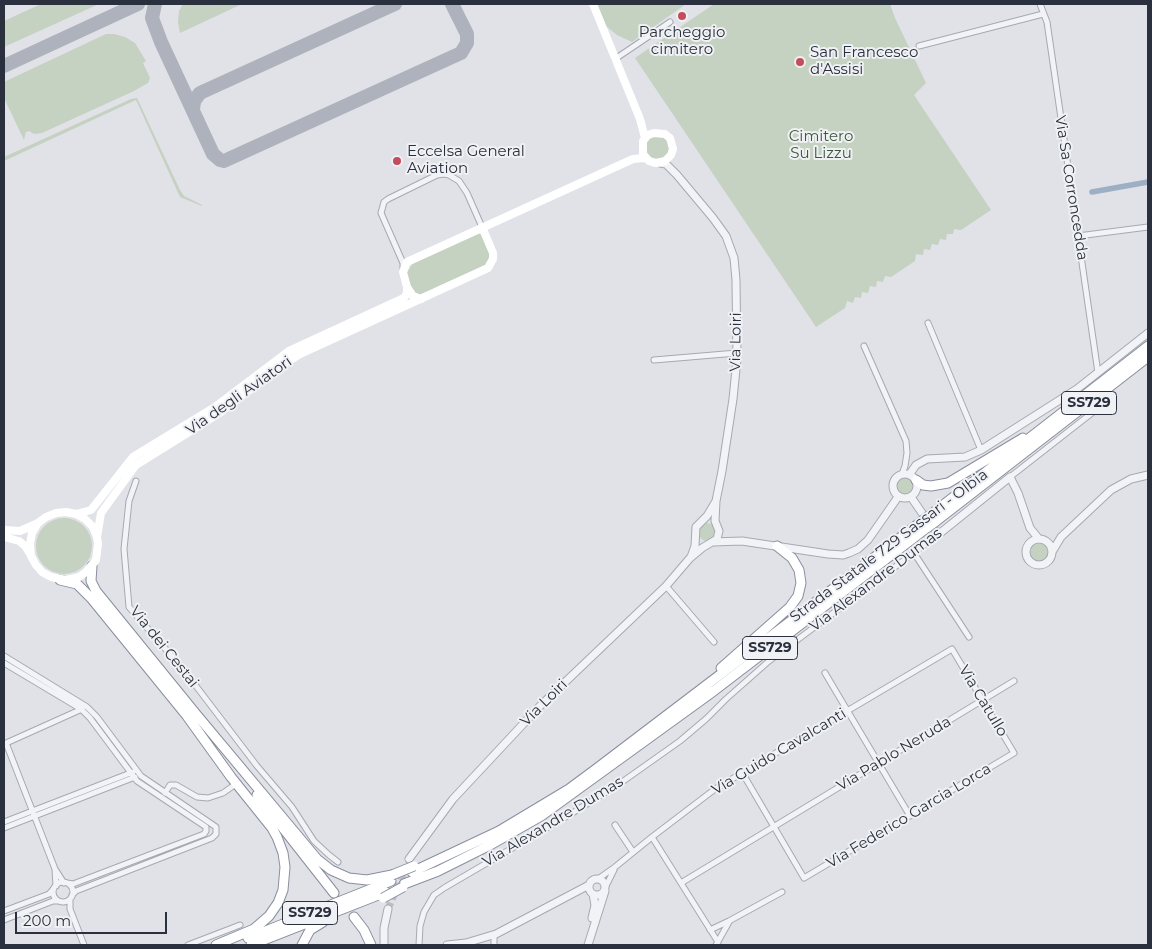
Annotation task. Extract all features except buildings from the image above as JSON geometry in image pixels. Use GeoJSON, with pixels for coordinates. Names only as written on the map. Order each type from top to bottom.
{"type":"FeatureCollection","features":[{"type":"Feature","properties":{"kind":"highway","name":"Strada Statale 729 Sassari - Olbia"},"geometry":{"type":"LineString","coordinates":[[228,945],[392,878],[412,866],[458,852],[499,831],[568,789],[930,523],[1061,414],[1148,346]]}},
{"type":"Feature","properties":{"kind":"highway","name":"Strada Statale 729 Sassari - Olbia"},"geometry":{"type":"LineString","coordinates":[[385,895],[512,833],[577,791],[715,690],[930,523],[1148,358]]}},
{"type":"Feature","properties":{"kind":"highway"},"geometry":{"type":"LineString","coordinates":[[909,476],[923,485],[948,484],[1061,414]]}},
{"type":"Feature","properties":{"kind":"highway"},"geometry":{"type":"LineString","coordinates":[[674,710],[795,602],[802,583],[800,570],[792,558],[777,546]]}},
{"type":"Feature","properties":{"kind":"highway"},"geometry":{"type":"LineString","coordinates":[[92,566],[91,581],[96,590],[191,715],[334,893]]}},
{"type":"Feature","properties":{"kind":"highway"},"geometry":{"type":"LineString","coordinates":[[60,580],[77,584],[91,598],[317,859],[341,875],[358,880],[392,878]]}},
{"type":"Feature","properties":{"kind":"highway"},"geometry":{"type":"LineString","coordinates":[[191,715],[231,777],[272,828],[285,860],[283,890],[278,903],[269,916],[254,929],[216,945]]}},
{"type":"Feature","properties":{"kind":"highway"},"geometry":{"type":"LineString","coordinates":[[302,945],[310,930],[318,924],[385,895]]}},
{"type":"Feature","properties":{"kind":"highway","name":"SS729"},"geometry":{"type":"LineString","coordinates":[[251,945],[385,895]]}},
{"type":"Feature","properties":{"kind":"highway"},"geometry":{"type":"LineString","coordinates":[[354,917],[364,930],[371,945]]}},
{"type":"Feature","properties":{"kind":"main road"},"geometry":{"type":"LineString","coordinates":[[593,4],[640,119],[645,138],[642,149],[633,159]]}},
{"type":"Feature","properties":{"kind":"main road"},"geometry":{"type":"LineString","coordinates":[[640,119],[654,132]]}},
{"type":"Feature","properties":{"kind":"main road"},"geometry":{"type":"LineString","coordinates":[[421,298],[412,296],[407,287],[403,272],[407,262],[633,159],[644,158],[649,161],[665,162],[673,149],[670,138],[660,132],[654,132],[645,138]]}},
{"type":"Feature","properties":{"kind":"main road"},"geometry":{"type":"LineString","coordinates":[[642,149],[649,161]]}},
{"type":"Feature","properties":{"kind":"main road","name":"Via degli Aviatori"},"geometry":{"type":"LineString","coordinates":[[97,537],[101,513],[136,465],[222,412],[279,366],[294,357],[488,268],[493,259],[493,253],[482,227]]}},
{"type":"Feature","properties":{"kind":"main road","name":"Via degli Aviatori"},"geometry":{"type":"LineString","coordinates":[[76,514],[90,510],[96,505],[133,457],[215,407],[276,359],[303,344],[404,298],[407,287]]}},
{"type":"Feature","properties":{"kind":"main road"},"geometry":{"type":"LineString","coordinates":[[4,530],[20,531],[38,523],[46,516],[56,513],[76,514],[93,527],[97,537],[98,552],[92,566],[79,577],[70,580],[60,580],[42,572],[25,546],[19,541],[4,538]]}},
{"type":"Feature","properties":{"kind":"main road"},"geometry":{"type":"LineString","coordinates":[[31,556],[30,544],[32,533],[38,523]]}},
{"type":"Feature","properties":{"kind":"street","name":"Via Sa Corroncedda"},"geometry":{"type":"LineString","coordinates":[[1040,4],[1047,22],[1098,374]]}},
{"type":"Feature","properties":{"kind":"street"},"geometry":{"type":"LineString","coordinates":[[919,46],[1043,14]]}},
{"type":"Feature","properties":{"kind":"street"},"geometry":{"type":"LineString","coordinates":[[615,59],[670,22]]}},
{"type":"Feature","properties":{"kind":"street","name":"Via Loiri"},"geometry":{"type":"LineString","coordinates":[[671,154],[673,168],[677,175]]}},
{"type":"Feature","properties":{"kind":"street","name":"Via Loiri"},"geometry":{"type":"LineString","coordinates":[[660,163],[666,164],[677,175],[713,218],[726,236],[734,258],[737,353],[733,399],[716,501],[702,521]]}},
{"type":"Feature","properties":{"kind":"street"},"geometry":{"type":"LineString","coordinates":[[403,272],[403,263],[381,213],[384,202],[388,198],[437,175],[449,175],[459,182],[466,193],[482,227]]}},
{"type":"Feature","properties":{"kind":"street"},"geometry":{"type":"LineString","coordinates":[[1078,236],[1148,228]]}},
{"type":"Feature","properties":{"kind":"street"},"geometry":{"type":"LineString","coordinates":[[928,323],[982,450]]}},
{"type":"Feature","properties":{"kind":"street"},"geometry":{"type":"LineString","coordinates":[[909,476],[916,465],[927,459],[965,457],[982,450],[1077,389],[1148,333]]}},
{"type":"Feature","properties":{"kind":"street"},"geometry":{"type":"LineString","coordinates":[[864,346],[906,441],[905,466],[917,490],[911,497],[903,499],[898,497],[893,489],[893,483],[896,477],[909,476]]}},
{"type":"Feature","properties":{"kind":"street"},"geometry":{"type":"LineString","coordinates":[[654,360],[737,353]]}},
{"type":"Feature","properties":{"kind":"street","name":"Via Alexandre Dumas"},"geometry":{"type":"LineString","coordinates":[[419,945],[420,926],[424,912],[434,895],[566,817],[654,760],[706,720],[726,699],[769,661],[914,553],[930,523],[1010,477],[1111,397]]}},
{"type":"Feature","properties":{"kind":"street"},"geometry":{"type":"LineString","coordinates":[[1061,537],[1043,541],[1035,540],[1027,548],[1029,560],[1035,565],[1047,563],[1061,537],[1111,490],[1131,479],[1148,475]]}},
{"type":"Feature","properties":{"kind":"street"},"geometry":{"type":"LineString","coordinates":[[1010,477],[1018,493],[1030,528],[1030,544]]}},
{"type":"Feature","properties":{"kind":"street","name":"Via dei Cestai"},"geometry":{"type":"LineString","coordinates":[[136,481],[129,501],[124,549],[129,607],[183,669],[257,766],[299,815],[314,841],[338,862]]}},
{"type":"Feature","properties":{"kind":"street"},"geometry":{"type":"LineString","coordinates":[[742,541],[700,542],[695,535],[696,527],[702,521],[710,520],[724,535],[742,541],[842,555],[858,549],[868,540],[898,497]]}},
{"type":"Feature","properties":{"kind":"street"},"geometry":{"type":"LineString","coordinates":[[911,497],[930,523]]}},
{"type":"Feature","properties":{"kind":"street"},"geometry":{"type":"LineString","coordinates":[[712,543],[718,535],[716,501]]}},
{"type":"Feature","properties":{"kind":"street"},"geometry":{"type":"LineString","coordinates":[[1030,528],[1050,545],[1052,552]]}},
{"type":"Feature","properties":{"kind":"street","name":"Via Loiri"},"geometry":{"type":"LineString","coordinates":[[690,558],[695,546],[695,535]]}},
{"type":"Feature","properties":{"kind":"street","name":"Via Loiri"},"geometry":{"type":"LineString","coordinates":[[412,866],[444,810],[464,786],[540,706],[666,586],[690,558],[702,548],[712,543]]}},
{"type":"Feature","properties":{"kind":"street"},"geometry":{"type":"LineString","coordinates":[[914,553],[969,637]]}},
{"type":"Feature","properties":{"kind":"street"},"geometry":{"type":"LineString","coordinates":[[666,586],[714,642]]}},
{"type":"Feature","properties":{"kind":"street","name":"Via Catullo"},"geometry":{"type":"LineString","coordinates":[[952,649],[1014,753]]}},
{"type":"Feature","properties":{"kind":"street","name":"Via Guido Cavalcanti"},"geometry":{"type":"LineString","coordinates":[[598,879],[616,867],[704,797],[952,649]]}},
{"type":"Feature","properties":{"kind":"street"},"geometry":{"type":"LineString","coordinates":[[4,656],[87,707],[97,717],[145,779],[216,827],[216,834],[207,841],[76,891],[71,897],[61,902],[53,901],[4,920]]}},
{"type":"Feature","properties":{"kind":"street"},"geometry":{"type":"LineString","coordinates":[[4,663],[81,709],[90,718],[134,778],[205,826],[206,829],[204,834],[73,884],[65,883],[55,887],[49,894],[4,912]]}},
{"type":"Feature","properties":{"kind":"street"},"geometry":{"type":"LineString","coordinates":[[825,673],[910,816]]}},
{"type":"Feature","properties":{"kind":"street","name":"Via Pablo Neruda"},"geometry":{"type":"LineString","coordinates":[[681,883],[1014,681]]}},
{"type":"Feature","properties":{"kind":"street"},"geometry":{"type":"LineString","coordinates":[[84,945],[70,909],[71,887],[65,883],[55,869],[5,744],[87,707]]}},
{"type":"Feature","properties":{"kind":"street","name":"Via Federico Garcia Lorca"},"geometry":{"type":"LineString","coordinates":[[773,826],[804,878],[1014,753]]}},
{"type":"Feature","properties":{"kind":"street"},"geometry":{"type":"LineString","coordinates":[[249,773],[257,766]]}},
{"type":"Feature","properties":{"kind":"street"},"geometry":{"type":"LineString","coordinates":[[4,828],[131,772],[138,772]]}},
{"type":"Feature","properties":{"kind":"street"},"geometry":{"type":"LineString","coordinates":[[4,822],[33,814],[134,778],[138,772]]}},
{"type":"Feature","properties":{"kind":"street"},"geometry":{"type":"LineString","coordinates":[[743,774],[773,826]]}},
{"type":"Feature","properties":{"kind":"street"},"geometry":{"type":"LineString","coordinates":[[165,793],[170,785],[176,785],[197,797],[208,798],[223,793],[233,786]]}},
{"type":"Feature","properties":{"kind":"street"},"geometry":{"type":"LineString","coordinates":[[615,825],[633,852]]}},
{"type":"Feature","properties":{"kind":"street"},"geometry":{"type":"LineString","coordinates":[[652,837],[717,944]]}},
{"type":"Feature","properties":{"kind":"street"},"geometry":{"type":"LineString","coordinates":[[137,860],[140,867]]}},
{"type":"Feature","properties":{"kind":"street","name":"Via Guido Cavalcanti"},"geometry":{"type":"LineString","coordinates":[[605,889],[616,867]]}},
{"type":"Feature","properties":{"kind":"street"},"geometry":{"type":"LineString","coordinates":[[55,869],[54,894],[70,909]]}},
{"type":"Feature","properties":{"kind":"street"},"geometry":{"type":"LineString","coordinates":[[446,945],[457,945],[494,935],[589,884],[592,880],[598,879],[602,880],[605,889],[588,945]]}},
{"type":"Feature","properties":{"kind":"street"},"geometry":{"type":"LineString","coordinates":[[584,945],[596,905],[589,884]]}},
{"type":"Feature","properties":{"kind":"street"},"geometry":{"type":"LineString","coordinates":[[570,893],[586,890],[598,896],[605,889]]}},
{"type":"Feature","properties":{"kind":"street"},"geometry":{"type":"LineString","coordinates":[[710,930],[782,892]]}},
{"type":"Feature","properties":{"kind":"street"},"geometry":{"type":"LineString","coordinates":[[384,945],[384,928],[388,909]]}},
{"type":"Feature","properties":{"kind":"street"},"geometry":{"type":"LineString","coordinates":[[717,944],[729,921]]}},
{"type":"Feature","properties":{"kind":"street"},"geometry":{"type":"LineString","coordinates":[[188,945],[240,924]]}},
{"type":"Feature","properties":{"kind":"street"},"geometry":{"type":"LineString","coordinates":[[494,935],[494,945]]}},
{"type":"Feature","properties":{"kind":"green space"},"geometry":{"type":"Polygon","coordinates":[[[41,4],[99,4],[4,47],[4,21],[41,4]]]}},
{"type":"Feature","properties":{"kind":"green space"},"geometry":{"type":"Polygon","coordinates":[[[183,4],[242,4],[180,33],[179,11],[183,4]]]}},
{"type":"Feature","properties":{"kind":"green space"},"geometry":{"type":"Polygon","coordinates":[[[597,4],[686,4],[632,42],[617,35],[606,26],[597,4]]]}},
{"type":"Feature","properties":{"kind":"green space","name":"Cimitero Su Lizzu"},"geometry":{"type":"Polygon","coordinates":[[[714,4],[890,4],[926,83],[914,95],[991,210],[961,230],[954,229],[953,234],[947,234],[946,240],[940,239],[938,245],[932,244],[930,250],[924,249],[923,255],[916,254],[915,261],[891,277],[885,276],[883,282],[877,281],[876,287],[870,286],[868,293],[862,292],[861,298],[855,297],[853,303],[847,301],[845,308],[816,327],[635,58],[714,4]]]}},
{"type":"Feature","properties":{"kind":"green space"},"geometry":{"type":"Polygon","coordinates":[[[106,34],[125,37],[135,43],[146,61],[143,63],[150,78],[148,83],[42,133],[26,132],[24,140],[4,98],[4,82],[106,34]]]}},
{"type":"Feature","properties":{"kind":"green space"},"geometry":{"type":"Polygon","coordinates":[[[137,98],[180,190],[184,196],[202,206],[180,197],[136,100],[4,161],[4,157],[131,99],[137,98]]]}},
{"type":"Feature","properties":{"kind":"green space"},"geometry":{"type":"Polygon","coordinates":[[[657,136],[662,137],[668,143],[668,153],[662,159],[657,160],[652,159],[646,153],[645,148],[646,143],[652,137],[657,136]]]}},
{"type":"Feature","properties":{"kind":"green space"},"geometry":{"type":"Polygon","coordinates":[[[478,233],[482,235],[490,255],[486,265],[420,295],[413,293],[406,274],[413,263],[478,233]]]}},
{"type":"Feature","properties":{"kind":"green space"},"geometry":{"type":"Polygon","coordinates":[[[901,477],[909,477],[914,482],[912,493],[901,495],[896,490],[896,482],[901,477]]]}},
{"type":"Feature","properties":{"kind":"green space"},"geometry":{"type":"Polygon","coordinates":[[[64,518],[79,523],[87,531],[92,546],[87,561],[79,569],[64,574],[49,569],[41,561],[36,546],[41,531],[49,523],[64,518]]]}},
{"type":"Feature","properties":{"kind":"green space"},"geometry":{"type":"Polygon","coordinates":[[[703,523],[711,523],[716,528],[714,539],[703,541],[698,536],[698,528],[703,523]]]}},
{"type":"Feature","properties":{"kind":"green space"},"geometry":{"type":"Polygon","coordinates":[[[1039,543],[1045,546],[1048,552],[1045,558],[1039,561],[1033,558],[1030,552],[1033,546],[1039,543]]]}},
{"type":"Feature","properties":{"kind":"waterway"},"geometry":{"type":"LineString","coordinates":[[1092,192],[1148,182]]}},
{"type":"Feature","properties":{"kind":"taxiway"},"geometry":{"type":"LineString","coordinates":[[4,66],[138,4]]}},
{"type":"Feature","properties":{"kind":"taxiway"},"geometry":{"type":"LineString","coordinates":[[155,4],[152,18],[161,42],[213,154],[224,161],[461,53],[467,43],[467,34],[452,4]]}},
{"type":"Feature","properties":{"kind":"taxiway"},"geometry":{"type":"LineString","coordinates":[[193,110],[194,101],[200,93],[395,4]]}},
{"type":"Feature","properties":{"kind":"tunnel"},"geometry":{"type":"LineString","coordinates":[[388,909],[406,867]]}},
{"type":"Feature","properties":{"kind":"place","name":"Parcheggio cimitero"},"geometry":{"type":"Point","coordinates":[682,16]}},
{"type":"Feature","properties":{"kind":"place","name":"San Francesco d'Assisi"},"geometry":{"type":"Point","coordinates":[800,62]}},
{"type":"Feature","properties":{"kind":"place","name":"Eccelsa General Aviation"},"geometry":{"type":"Point","coordinates":[397,161]}}]}
